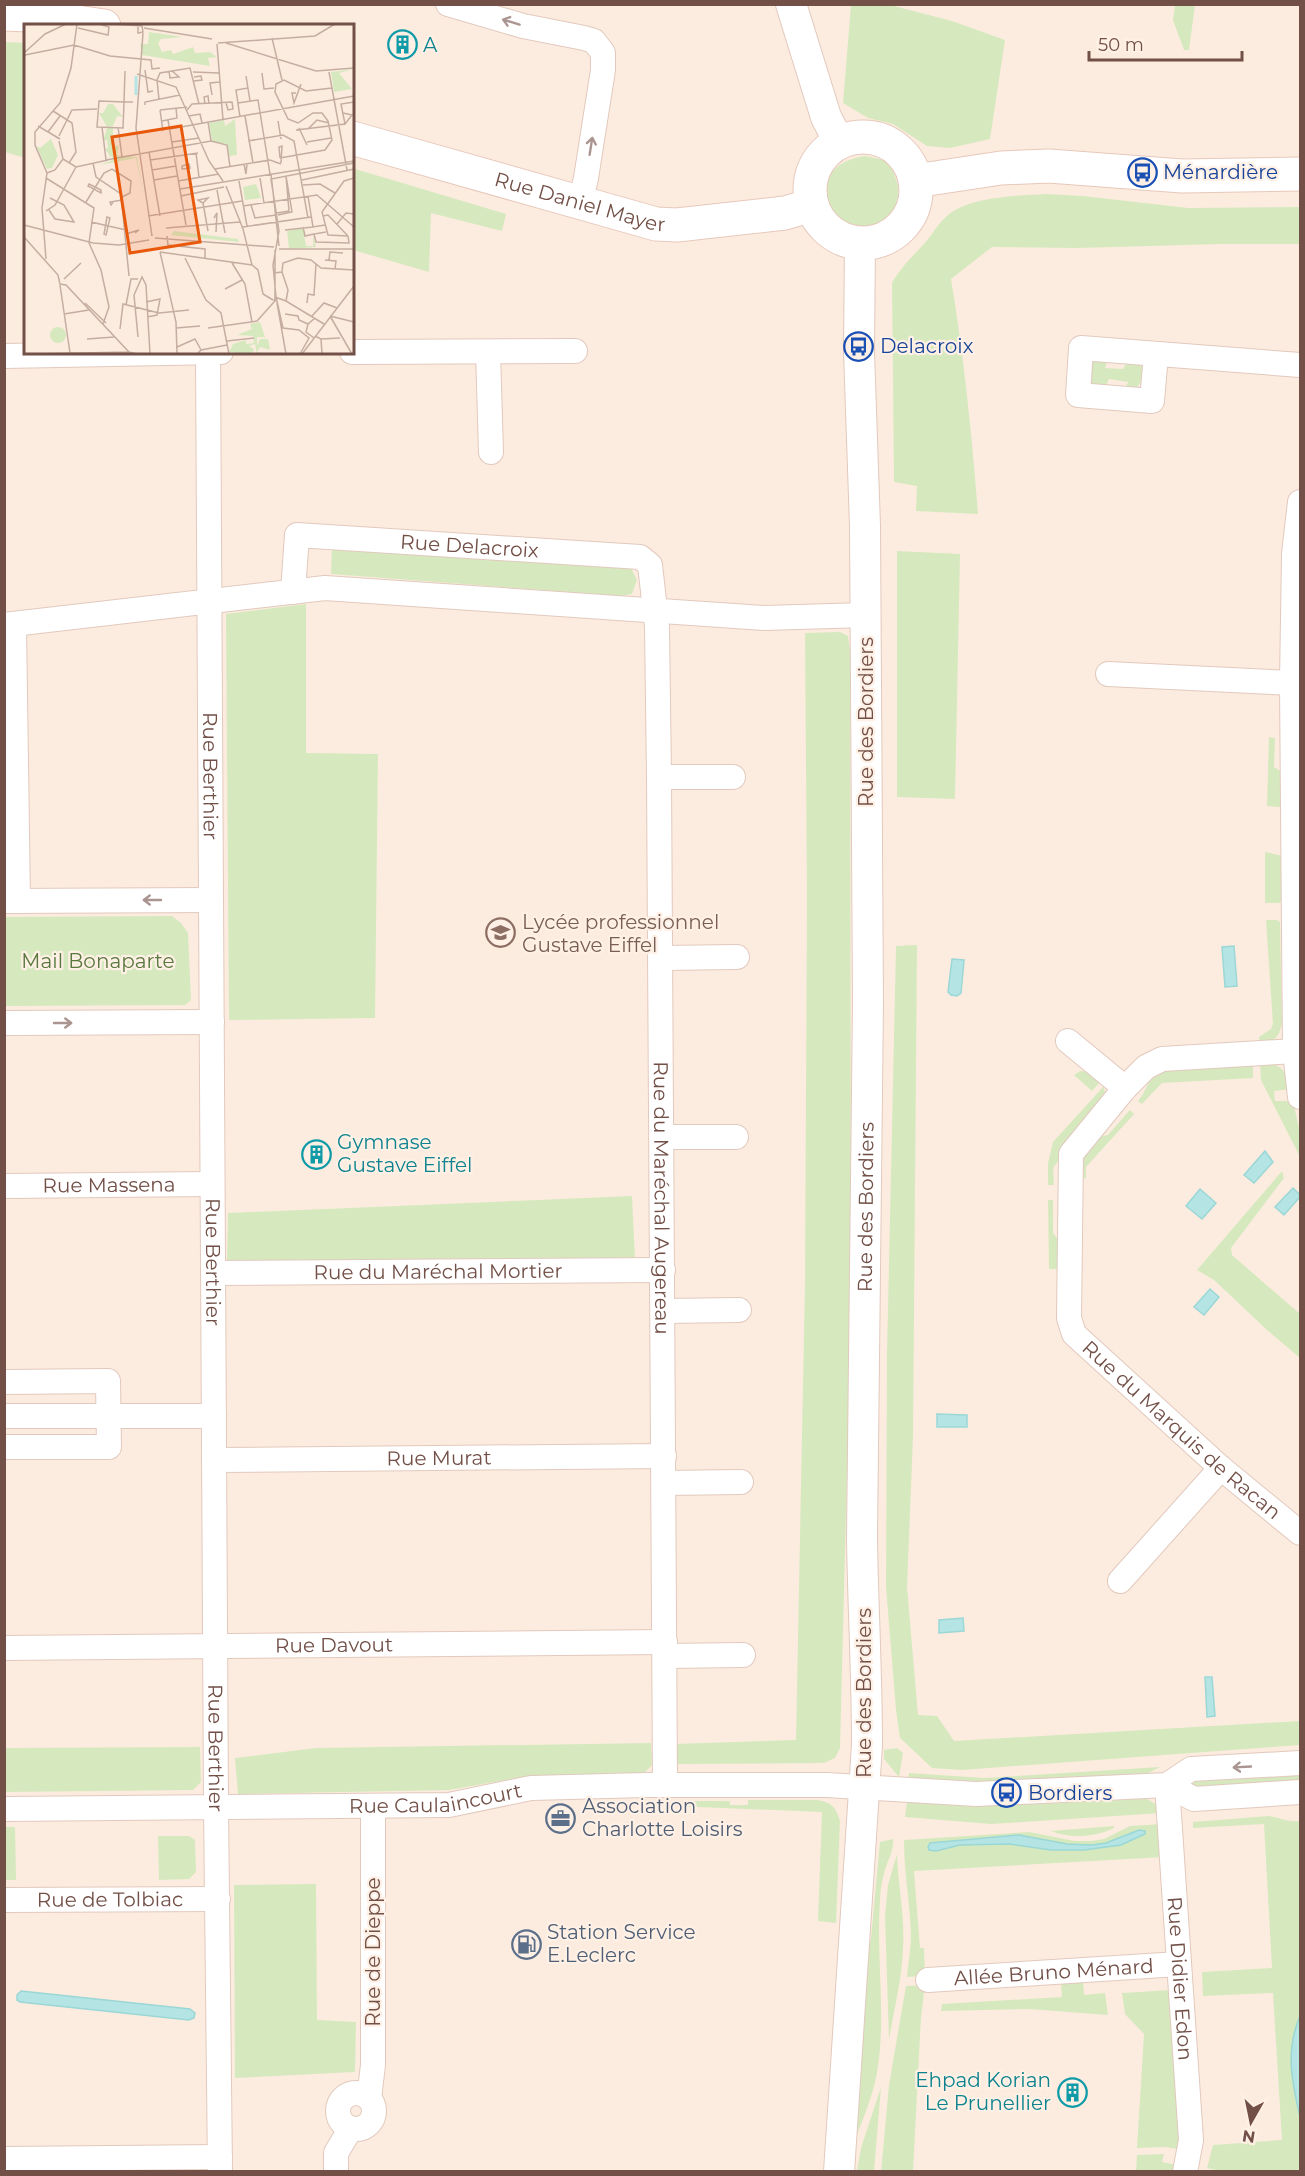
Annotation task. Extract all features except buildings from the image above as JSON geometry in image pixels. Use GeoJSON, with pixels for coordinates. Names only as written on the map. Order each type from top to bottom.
{"type":"FeatureCollection","features":[{"type":"Feature","properties":{"kind":"main road"},"geometry":{"type":"LineString","coordinates":[[4,14],[29,15],[90,24]]}},
{"type":"Feature","properties":{"kind":"main road"},"geometry":{"type":"LineString","coordinates":[[855,137],[872,137],[887,142],[901,152],[910,166],[915,182],[916,197],[911,212],[902,225],[890,236],[875,242],[860,243],[844,240],[818,219],[812,205],[809,186],[814,168],[824,153],[839,142],[855,137]]}},
{"type":"Feature","properties":{"kind":"main road","name":"Rue Daniel Mayer"},"geometry":{"type":"LineString","coordinates":[[354,139],[656,224],[677,225],[785,213],[812,205]]}},
{"type":"Feature","properties":{"kind":"main road"},"geometry":{"type":"LineString","coordinates":[[915,182],[1001,168],[1049,166],[1182,176],[1300,174]]}},
{"type":"Feature","properties":{"kind":"street"},"geometry":{"type":"LineString","coordinates":[[448,4],[524,26],[584,38],[594,42],[603,53],[598,103],[580,204]]}},
{"type":"Feature","properties":{"kind":"street"},"geometry":{"type":"LineString","coordinates":[[791,4],[826,117],[839,142]]}},
{"type":"Feature","properties":{"kind":"street","name":"Rue des Bordiers"},"geometry":{"type":"LineString","coordinates":[[839,2172],[865,1787],[867,1676],[862,1538],[868,1014],[865,513],[859,352],[860,243]]}},
{"type":"Feature","properties":{"kind":"street"},"geometry":{"type":"LineString","coordinates":[[354,352],[575,351]]}},
{"type":"Feature","properties":{"kind":"street"},"geometry":{"type":"LineString","coordinates":[[488,352],[491,452]]}},
{"type":"Feature","properties":{"kind":"street"},"geometry":{"type":"LineString","coordinates":[[4,356],[85,354]]}},
{"type":"Feature","properties":{"kind":"street","name":"Rue Berthier"},"geometry":{"type":"LineString","coordinates":[[208,354],[220,2164]]}},
{"type":"Feature","properties":{"kind":"street"},"geometry":{"type":"LineString","coordinates":[[1156,354],[1300,365]]}},
{"type":"Feature","properties":{"kind":"street"},"geometry":{"type":"LineString","coordinates":[[1300,502],[1294,554],[1292,683],[1297,994],[1294,1052],[1300,1097]]}},
{"type":"Feature","properties":{"kind":"street","name":"Rue Delacroix"},"geometry":{"type":"LineString","coordinates":[[293,592],[297,535],[640,557],[650,565],[656,612]]}},
{"type":"Feature","properties":{"kind":"street"},"geometry":{"type":"LineString","coordinates":[[211,900],[11,901],[9,625],[325,588],[765,618],[866,615]]}},
{"type":"Feature","properties":{"kind":"street","name":"Rue du Maréchal Augereau"},"geometry":{"type":"LineString","coordinates":[[656,612],[661,958],[665,1785]]}},
{"type":"Feature","properties":{"kind":"street"},"geometry":{"type":"LineString","coordinates":[[1108,674],[1292,683]]}},
{"type":"Feature","properties":{"kind":"street"},"geometry":{"type":"LineString","coordinates":[[659,777],[733,777]]}},
{"type":"Feature","properties":{"kind":"street"},"geometry":{"type":"LineString","coordinates":[[661,958],[737,957]]}},
{"type":"Feature","properties":{"kind":"street"},"geometry":{"type":"LineString","coordinates":[[4,1023],[212,1022]]}},
{"type":"Feature","properties":{"kind":"street"},"geometry":{"type":"LineString","coordinates":[[1068,1041],[1125,1088]]}},
{"type":"Feature","properties":{"kind":"street","name":"Rue du Marquis de Racan"},"geometry":{"type":"LineString","coordinates":[[1294,1052],[1162,1059],[1146,1067],[1125,1088],[1071,1154],[1069,1318],[1074,1334],[1221,1468],[1300,1533]]}},
{"type":"Feature","properties":{"kind":"street"},"geometry":{"type":"LineString","coordinates":[[662,1137],[736,1137]]}},
{"type":"Feature","properties":{"kind":"street","name":"Rue Massena"},"geometry":{"type":"LineString","coordinates":[[4,1186],[212,1184]]}},
{"type":"Feature","properties":{"kind":"street","name":"Rue du Maréchal Mortier"},"geometry":{"type":"LineString","coordinates":[[213,1274],[663,1270]]}},
{"type":"Feature","properties":{"kind":"street"},"geometry":{"type":"LineString","coordinates":[[663,1311],[738,1310]]}},
{"type":"Feature","properties":{"kind":"street"},"geometry":{"type":"LineString","coordinates":[[4,1382],[108,1381],[109,1416],[109,1447],[4,1447]]}},
{"type":"Feature","properties":{"kind":"street"},"geometry":{"type":"LineString","coordinates":[[4,1416],[214,1416]]}},
{"type":"Feature","properties":{"kind":"street","name":"Rue Murat"},"geometry":{"type":"LineString","coordinates":[[214,1460],[664,1456]]}},
{"type":"Feature","properties":{"kind":"street"},"geometry":{"type":"LineString","coordinates":[[1120,1581],[1221,1468]]}},
{"type":"Feature","properties":{"kind":"street"},"geometry":{"type":"LineString","coordinates":[[664,1483],[741,1482]]}},
{"type":"Feature","properties":{"kind":"street","name":"Rue Davout"},"geometry":{"type":"LineString","coordinates":[[4,1648],[665,1649],[742,1655]]}},
{"type":"Feature","properties":{"kind":"street"},"geometry":{"type":"LineString","coordinates":[[1300,1763],[1191,1769],[1167,1785],[1194,1799],[1300,1792]]}},
{"type":"Feature","properties":{"kind":"street","name":"Rue Caulaincourt"},"geometry":{"type":"LineString","coordinates":[[4,1809],[449,1804],[531,1788],[665,1785],[865,1787],[976,1794],[1167,1785]]}},
{"type":"Feature","properties":{"kind":"street","name":"Rue Didier Edon"},"geometry":{"type":"LineString","coordinates":[[1167,1785],[1191,2140],[1185,2172]]}},
{"type":"Feature","properties":{"kind":"street","name":"Rue de Dieppe"},"geometry":{"type":"LineString","coordinates":[[336,2172],[336,2153],[351,2128],[362,2128],[371,2120],[374,2109],[369,2098],[373,2066],[373,1806]]}},
{"type":"Feature","properties":{"kind":"street","name":"Rue de Tolbiac"},"geometry":{"type":"LineString","coordinates":[[4,1900],[218,1899]]}},
{"type":"Feature","properties":{"kind":"street","name":"Allée Bruno Ménard"},"geometry":{"type":"LineString","coordinates":[[928,1980],[1179,1964]]}},
{"type":"Feature","properties":{"kind":"street"},"geometry":{"type":"LineString","coordinates":[[4,2159],[220,2164]]}},
{"type":"Feature","properties":{"kind":"green space"},"geometry":{"type":"Polygon","coordinates":[[[851,5],[890,5],[952,21],[1005,40],[990,139],[950,148],[927,146],[893,124],[868,118],[843,103],[851,5]]]}},
{"type":"Feature","properties":{"kind":"green space"},"geometry":{"type":"Polygon","coordinates":[[[1175,5],[1195,5],[1189,50],[1184,50],[1173,20],[1175,5]]]}},
{"type":"Feature","properties":{"kind":"green space"},"geometry":{"type":"Polygon","coordinates":[[[5,42],[24,43],[24,158],[5,152],[5,42]]]}},
{"type":"Feature","properties":{"kind":"green space"},"geometry":{"type":"Polygon","coordinates":[[[865,156],[883,160],[888,164],[895,176],[899,194],[896,207],[889,217],[868,228],[855,227],[843,221],[832,211],[827,189],[831,174],[836,168],[849,160],[865,156]]]}},
{"type":"Feature","properties":{"kind":"green space"},"geometry":{"type":"Polygon","coordinates":[[[354,169],[506,214],[502,231],[431,213],[429,272],[354,250],[354,169]]]}},
{"type":"Feature","properties":{"kind":"green space"},"geometry":{"type":"Polygon","coordinates":[[[1046,194],[1188,208],[1300,207],[1300,244],[1077,248],[992,247],[951,279],[967,396],[978,514],[916,511],[917,486],[894,482],[892,283],[942,221],[958,209],[995,198],[1046,194]]]}},
{"type":"Feature","properties":{"kind":"green space"},"geometry":{"type":"Polygon","coordinates":[[[1110,353],[1105,368],[1123,369],[1131,355],[1145,360],[1139,385],[1123,394],[1128,382],[1109,379],[1103,392],[1096,391],[1089,382],[1092,362],[1110,353]]]}},
{"type":"Feature","properties":{"kind":"green space"},"geometry":{"type":"Polygon","coordinates":[[[332,546],[631,568],[637,580],[632,594],[621,596],[331,574],[332,546]]]}},
{"type":"Feature","properties":{"kind":"green space"},"geometry":{"type":"Polygon","coordinates":[[[897,551],[960,554],[955,799],[897,797],[897,551]]]}},
{"type":"Feature","properties":{"kind":"green space"},"geometry":{"type":"Polygon","coordinates":[[[306,604],[306,753],[378,754],[375,1018],[229,1020],[226,614],[306,604]]]}},
{"type":"Feature","properties":{"kind":"green space"},"geometry":{"type":"Polygon","coordinates":[[[840,632],[848,636],[850,651],[851,1317],[840,1748],[835,1758],[824,1763],[677,1764],[674,1744],[796,1740],[805,1283],[807,899],[805,633],[840,632]]]}},
{"type":"Feature","properties":{"kind":"green space"},"geometry":{"type":"Polygon","coordinates":[[[1269,737],[1275,738],[1274,767],[1285,774],[1284,804],[1280,807],[1267,806],[1269,737]]]}},
{"type":"Feature","properties":{"kind":"green space"},"geometry":{"type":"Polygon","coordinates":[[[1265,852],[1283,856],[1283,900],[1280,903],[1265,903],[1265,852]]]}},
{"type":"Feature","properties":{"kind":"green space","name":"Mail Bonaparte"},"geometry":{"type":"Polygon","coordinates":[[[172,916],[188,933],[191,1000],[185,1005],[5,1006],[5,917],[172,916]]]}},
{"type":"Feature","properties":{"kind":"green space"},"geometry":{"type":"Polygon","coordinates":[[[1266,920],[1280,922],[1282,1023],[1276,1038],[1260,1044],[1259,1037],[1271,1029],[1273,1024],[1266,920]]]}},
{"type":"Feature","properties":{"kind":"green space"},"geometry":{"type":"Polygon","coordinates":[[[917,945],[913,1437],[907,1587],[918,1715],[937,1716],[954,1741],[1300,1721],[1300,1745],[962,1770],[932,1768],[900,1738],[886,1587],[887,1355],[896,946],[917,945]]]}},
{"type":"Feature","properties":{"kind":"green space"},"geometry":{"type":"Polygon","coordinates":[[[1253,1062],[1253,1078],[1162,1083],[1142,1104],[1138,1101],[1158,1070],[1253,1062]]]}},
{"type":"Feature","properties":{"kind":"green space"},"geometry":{"type":"Polygon","coordinates":[[[1260,1062],[1278,1066],[1285,1072],[1291,1089],[1274,1091],[1275,1101],[1293,1101],[1300,1133],[1300,1157],[1261,1080],[1260,1062]]]}},
{"type":"Feature","properties":{"kind":"green space"},"geometry":{"type":"Polygon","coordinates":[[[1080,1071],[1089,1072],[1100,1082],[1092,1091],[1074,1075],[1080,1071]]]}},
{"type":"Feature","properties":{"kind":"green space"},"geometry":{"type":"Polygon","coordinates":[[[1104,1086],[1105,1094],[1053,1168],[1054,1185],[1048,1185],[1048,1163],[1053,1142],[1104,1086]]]}},
{"type":"Feature","properties":{"kind":"green space"},"geometry":{"type":"Polygon","coordinates":[[[1130,1110],[1134,1114],[1086,1167],[1086,1178],[1077,1178],[1077,1161],[1097,1137],[1108,1135],[1130,1110]]]}},
{"type":"Feature","properties":{"kind":"green space"},"geometry":{"type":"Polygon","coordinates":[[[1282,1171],[1284,1178],[1231,1248],[1232,1255],[1300,1314],[1300,1358],[1214,1280],[1197,1270],[1282,1171]]]}},
{"type":"Feature","properties":{"kind":"green space"},"geometry":{"type":"Polygon","coordinates":[[[632,1196],[635,1259],[227,1262],[228,1213],[632,1196]]]}},
{"type":"Feature","properties":{"kind":"green space"},"geometry":{"type":"Polygon","coordinates":[[[1048,1200],[1053,1200],[1053,1233],[1060,1242],[1057,1269],[1049,1269],[1048,1200]]]}},
{"type":"Feature","properties":{"kind":"green space"},"geometry":{"type":"Polygon","coordinates":[[[651,1743],[652,1765],[644,1773],[528,1776],[449,1790],[238,1794],[235,1758],[316,1748],[651,1743]]]}},
{"type":"Feature","properties":{"kind":"green space"},"geometry":{"type":"Polygon","coordinates":[[[200,1747],[201,1782],[193,1790],[5,1792],[5,1748],[200,1747]]]}},
{"type":"Feature","properties":{"kind":"green space"},"geometry":{"type":"Polygon","coordinates":[[[897,1748],[903,1753],[899,1777],[884,1759],[884,1750],[897,1748]]]}},
{"type":"Feature","properties":{"kind":"green space"},"geometry":{"type":"Polygon","coordinates":[[[1160,1767],[1141,1777],[984,1785],[908,1780],[909,1773],[984,1778],[1160,1767]]]}},
{"type":"Feature","properties":{"kind":"green space"},"geometry":{"type":"Polygon","coordinates":[[[1300,1769],[1300,1787],[1190,1788],[1190,1781],[1300,1769]]]}},
{"type":"Feature","properties":{"kind":"green space"},"geometry":{"type":"Polygon","coordinates":[[[1144,1797],[1157,1805],[1161,1813],[991,1824],[905,1817],[907,1802],[914,1801],[1144,1797]]]}},
{"type":"Feature","properties":{"kind":"green space"},"geometry":{"type":"Polygon","coordinates":[[[748,1800],[817,1800],[826,1802],[835,1809],[840,1821],[836,1923],[818,1921],[822,1812],[673,1806],[683,1801],[730,1801],[730,1805],[748,1805],[748,1800]]]}},
{"type":"Feature","properties":{"kind":"green space"},"geometry":{"type":"Polygon","coordinates":[[[1269,1816],[1300,1821],[1300,2171],[1224,2172],[1207,2168],[1213,2145],[1282,2140],[1273,1993],[1203,1996],[1202,1972],[1272,1968],[1264,1824],[1193,1828],[1193,1822],[1269,1816]]]}},
{"type":"Feature","properties":{"kind":"green space"},"geometry":{"type":"Polygon","coordinates":[[[1162,1824],[1164,1857],[914,1871],[920,1948],[924,1948],[925,1976],[907,1977],[911,1935],[904,1840],[1029,1832],[1075,1841],[1092,1841],[1104,1839],[1130,1826],[1162,1824]]]}},
{"type":"Feature","properties":{"kind":"green space"},"geometry":{"type":"Polygon","coordinates":[[[1114,1826],[1107,1831],[1083,1836],[1058,1834],[1051,1831],[1114,1826]]]}},
{"type":"Feature","properties":{"kind":"green space"},"geometry":{"type":"Polygon","coordinates":[[[4,1827],[15,1827],[16,1880],[5,1880],[4,1827]]]}},
{"type":"Feature","properties":{"kind":"green space"},"geometry":{"type":"Polygon","coordinates":[[[158,1836],[189,1836],[195,1840],[196,1872],[189,1879],[159,1880],[158,1836]]]}},
{"type":"Feature","properties":{"kind":"green space"},"geometry":{"type":"Polygon","coordinates":[[[893,1839],[880,1897],[881,2025],[877,2075],[855,2140],[859,2006],[871,1938],[880,1842],[893,1839]]]}},
{"type":"Feature","properties":{"kind":"green space"},"geometry":{"type":"Polygon","coordinates":[[[897,1854],[903,1948],[889,2040],[885,1916],[888,1885],[897,1854]]]}},
{"type":"Feature","properties":{"kind":"green space"},"geometry":{"type":"Polygon","coordinates":[[[316,1884],[317,2020],[356,2022],[355,2072],[235,2078],[234,1885],[316,1884]]]}},
{"type":"Feature","properties":{"kind":"green space"},"geometry":{"type":"Polygon","coordinates":[[[1083,1979],[1084,1995],[1105,1993],[1108,2015],[1030,2009],[941,2011],[942,2004],[1062,1997],[1061,1981],[1083,1979]]]}},
{"type":"Feature","properties":{"kind":"green space"},"geometry":{"type":"Polygon","coordinates":[[[925,1985],[921,2017],[913,2171],[881,2172],[889,2085],[906,1986],[925,1985]]]}},
{"type":"Feature","properties":{"kind":"green space"},"geometry":{"type":"Polygon","coordinates":[[[1172,1990],[1181,2138],[1179,2149],[1137,2148],[1144,2034],[1125,2014],[1122,1993],[1172,1990]]]}},
{"type":"Feature","properties":{"kind":"green space"},"geometry":{"type":"Polygon","coordinates":[[[881,2087],[874,2171],[857,2171],[861,2148],[881,2087]]]}},
{"type":"Feature","properties":{"kind":"green space"},"geometry":{"type":"Polygon","coordinates":[[[1164,2154],[1162,2162],[1177,2165],[1175,2171],[1136,2172],[1137,2155],[1164,2154]]]}},
{"type":"Feature","properties":{"kind":"water"},"geometry":{"type":"Polygon","coordinates":[[[1234,946],[1237,986],[1225,987],[1222,947],[1234,946]]]}},
{"type":"Feature","properties":{"kind":"water"},"geometry":{"type":"Polygon","coordinates":[[[952,959],[964,960],[961,993],[957,996],[948,992],[952,959]]]}},
{"type":"Feature","properties":{"kind":"water"},"geometry":{"type":"Polygon","coordinates":[[[1265,1151],[1273,1162],[1254,1183],[1244,1175],[1265,1151]]]}},
{"type":"Feature","properties":{"kind":"water"},"geometry":{"type":"Polygon","coordinates":[[[1293,1188],[1300,1197],[1284,1215],[1275,1207],[1293,1188]]]}},
{"type":"Feature","properties":{"kind":"water"},"geometry":{"type":"Polygon","coordinates":[[[1200,1189],[1216,1203],[1202,1219],[1186,1206],[1200,1189]]]}},
{"type":"Feature","properties":{"kind":"water"},"geometry":{"type":"Polygon","coordinates":[[[1210,1289],[1219,1297],[1204,1315],[1194,1307],[1210,1289]]]}},
{"type":"Feature","properties":{"kind":"water"},"geometry":{"type":"Polygon","coordinates":[[[937,1414],[967,1415],[967,1427],[937,1427],[937,1414]]]}},
{"type":"Feature","properties":{"kind":"water"},"geometry":{"type":"Polygon","coordinates":[[[963,1618],[964,1631],[939,1633],[939,1620],[963,1618]]]}},
{"type":"Feature","properties":{"kind":"water"},"geometry":{"type":"Polygon","coordinates":[[[1205,1677],[1212,1677],[1215,1716],[1207,1717],[1205,1677]]]}},
{"type":"Feature","properties":{"kind":"water"},"geometry":{"type":"Polygon","coordinates":[[[1139,1830],[1145,1831],[1145,1834],[1121,1845],[1084,1850],[1051,1850],[1009,1844],[960,1845],[936,1851],[929,1850],[928,1847],[930,1843],[1019,1835],[1067,1844],[1092,1845],[1106,1843],[1139,1830]]]}},
{"type":"Feature","properties":{"kind":"water"},"geometry":{"type":"Polygon","coordinates":[[[21,1991],[190,2009],[195,2013],[194,2018],[189,2020],[20,2002],[17,2000],[17,1995],[21,1991]]]}},
{"type":"Feature","properties":{"kind":"water"},"geometry":{"type":"Polygon","coordinates":[[[1300,2016],[1300,2117],[1291,2054],[1295,2029],[1300,2016]]]}},
{"type":"Feature","properties":{"kind":"place","name":"A"},"geometry":{"type":"Point","coordinates":[402,45]}},
{"type":"Feature","properties":{"kind":"place","name":"Ménardière"},"geometry":{"type":"Point","coordinates":[1142,172]}},
{"type":"Feature","properties":{"kind":"place","name":"Delacroix"},"geometry":{"type":"Point","coordinates":[859,346]}},
{"type":"Feature","properties":{"kind":"place","name":"Lycée professionnel Gustave Eiffel"},"geometry":{"type":"Point","coordinates":[501,933]}},
{"type":"Feature","properties":{"kind":"place","name":"Gymnase Gustave Eiffel"},"geometry":{"type":"Point","coordinates":[316,1154]}},
{"type":"Feature","properties":{"kind":"place","name":"Bordiers"},"geometry":{"type":"Point","coordinates":[1007,1793]}},
{"type":"Feature","properties":{"kind":"place","name":"Association Charlotte Loisirs"},"geometry":{"type":"Point","coordinates":[561,1818]}},
{"type":"Feature","properties":{"kind":"place","name":"Station Service E.Leclerc"},"geometry":{"type":"Point","coordinates":[526,1944]}},
{"type":"Feature","properties":{"kind":"place","name":"Ehpad Korian Le Prunellier"},"geometry":{"type":"Point","coordinates":[1072,2092]}}]}
